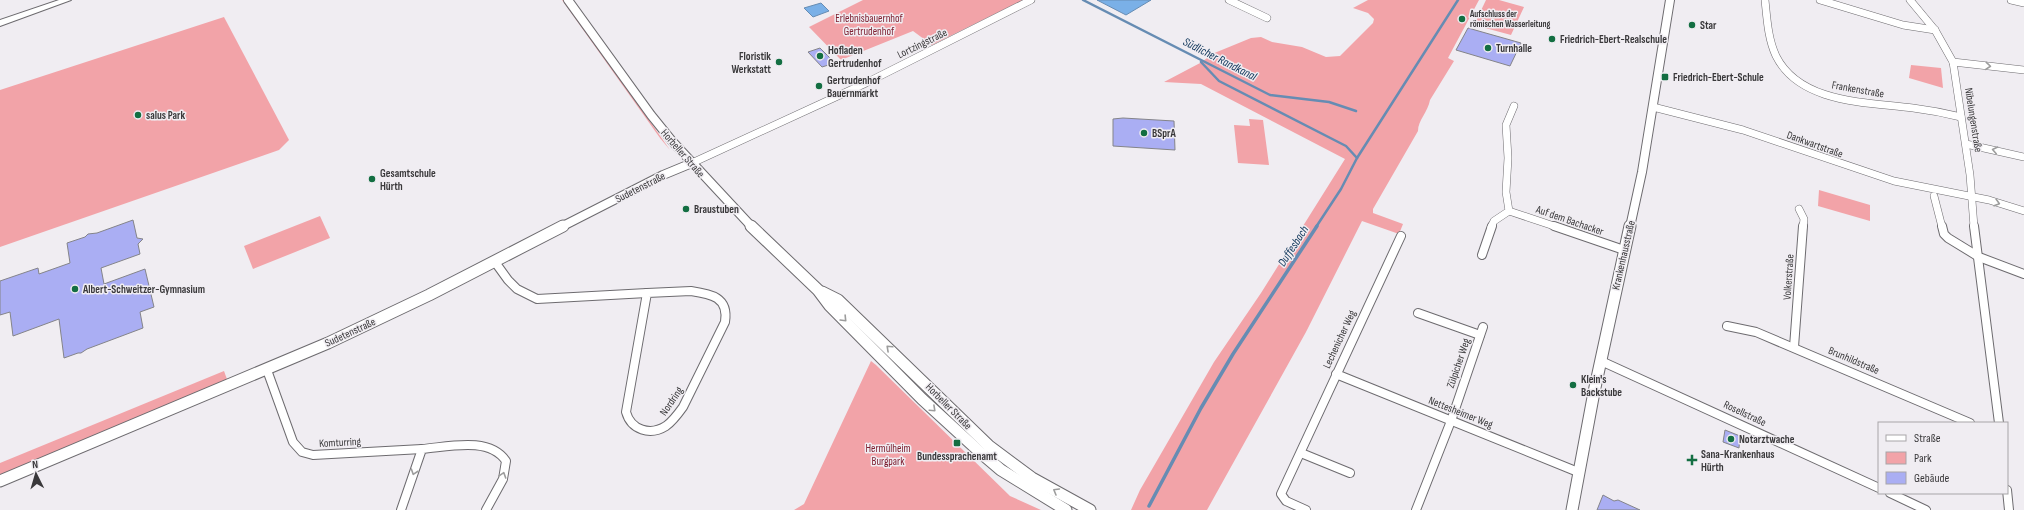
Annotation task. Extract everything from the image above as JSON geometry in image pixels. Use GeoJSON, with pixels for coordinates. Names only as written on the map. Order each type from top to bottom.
{"type":"FeatureCollection","features":[{"type":"Feature","properties":{"kind":"main road"},"geometry":{"type":"LineString","coordinates":[[0,23],[67,0]]}},
{"type":"Feature","properties":{"kind":"street","name":"Horbeller Straße"},"geometry":{"type":"LineString","coordinates":[[568,0],[651,115],[692,163],[753,229],[818,290],[830,306],[922,399],[981,453],[1001,470],[1066,510]]}},
{"type":"Feature","properties":{"kind":"street","name":"Lortzingstraße"},"geometry":{"type":"LineString","coordinates":[[692,163],[866,84],[1030,0]]}},
{"type":"Feature","properties":{"kind":"street"},"geometry":{"type":"LineString","coordinates":[[1229,0],[1267,18]]}},
{"type":"Feature","properties":{"kind":"street","name":"Krankenhausstraße"},"geometry":{"type":"LineString","coordinates":[[1572,510],[1578,472],[1636,197],[1653,107],[1660,49],[1670,0]]}},
{"type":"Feature","properties":{"kind":"street","name":"Frankenstraße"},"geometry":{"type":"LineString","coordinates":[[1765,0],[1765,18],[1773,52],[1786,72],[1798,81],[1814,90],[1853,102],[1907,107],[1961,117]]}},
{"type":"Feature","properties":{"kind":"street"},"geometry":{"type":"LineString","coordinates":[[1820,0],[1903,25],[1935,30]]}},
{"type":"Feature","properties":{"kind":"street","name":"Nibelungenstraße"},"geometry":{"type":"LineString","coordinates":[[1910,0],[1935,30],[1953,62],[1970,175],[1970,197],[1979,257],[1999,422]]}},
{"type":"Feature","properties":{"kind":"street"},"geometry":{"type":"LineString","coordinates":[[2011,0],[2024,3]]}},
{"type":"Feature","properties":{"kind":"street"},"geometry":{"type":"LineString","coordinates":[[1953,62],[2024,70]]}},
{"type":"Feature","properties":{"kind":"street"},"geometry":{"type":"LineString","coordinates":[[1482,255],[1482,251],[1494,221],[1507,214],[1509,211],[1506,192],[1508,158],[1506,125],[1514,106]]}},
{"type":"Feature","properties":{"kind":"street","name":"Dankwartstraße"},"geometry":{"type":"LineString","coordinates":[[1653,107],[1743,130],[1860,172],[1989,200],[2024,211]]}},
{"type":"Feature","properties":{"kind":"street"},"geometry":{"type":"LineString","coordinates":[[1966,144],[2024,157]]}},
{"type":"Feature","properties":{"kind":"street","name":"Sudetenstraße"},"geometry":{"type":"LineString","coordinates":[[0,481],[267,370],[429,295],[663,175],[692,163]]}},
{"type":"Feature","properties":{"kind":"street"},"geometry":{"type":"LineString","coordinates":[[1934,196],[1944,234],[1979,257],[2024,274]]}},
{"type":"Feature","properties":{"kind":"street","name":"Volkerstraße"},"geometry":{"type":"LineString","coordinates":[[1794,347],[1804,219],[1799,209]]}},
{"type":"Feature","properties":{"kind":"street","name":"Auf dem Bachacker"},"geometry":{"type":"LineString","coordinates":[[1509,211],[1624,250]]}},
{"type":"Feature","properties":{"kind":"street","name":"Lechenicher Weg"},"geometry":{"type":"LineString","coordinates":[[1306,510],[1286,501],[1281,494],[1287,478],[1301,453],[1336,374],[1401,236]]}},
{"type":"Feature","properties":{"kind":"street","name":"Nordring"},"geometry":{"type":"LineString","coordinates":[[495,262],[516,289],[524,296],[537,299],[647,293],[691,291],[705,293],[725,305],[727,313],[683,407],[674,420],[664,427],[649,430],[635,428],[627,420],[626,412],[647,293]]}},
{"type":"Feature","properties":{"kind":"street","name":"Horbeller Straße"},"geometry":{"type":"LineString","coordinates":[[818,290],[838,300],[989,446],[1032,478],[1090,510]]}},
{"type":"Feature","properties":{"kind":"street","name":"Zülpicher Weg"},"geometry":{"type":"LineString","coordinates":[[1418,313],[1481,331],[1451,420]]}},
{"type":"Feature","properties":{"kind":"street","name":"Brunhildstraße"},"geometry":{"type":"LineString","coordinates":[[1727,326],[1756,332],[1794,347],[1968,422]]}},
{"type":"Feature","properties":{"kind":"street","name":"Rosellstraße"},"geometry":{"type":"LineString","coordinates":[[1601,360],[1878,488]]}},
{"type":"Feature","properties":{"kind":"street","name":"Komturring"},"geometry":{"type":"LineString","coordinates":[[267,370],[293,442],[302,452],[313,455],[482,445],[500,452],[505,457],[505,474],[486,510]]}},
{"type":"Feature","properties":{"kind":"street","name":"Nettesheimer Weg"},"geometry":{"type":"LineString","coordinates":[[1336,374],[1578,472]]}},
{"type":"Feature","properties":{"kind":"street"},"geometry":{"type":"LineString","coordinates":[[1416,510],[1451,420]]}},
{"type":"Feature","properties":{"kind":"street"},"geometry":{"type":"LineString","coordinates":[[401,510],[422,449]]}},
{"type":"Feature","properties":{"kind":"street"},"geometry":{"type":"LineString","coordinates":[[1301,453],[1350,473]]}},
{"type":"Feature","properties":{"kind":"street"},"geometry":{"type":"LineString","coordinates":[[1892,494],[1926,510]]}},
{"type":"Feature","properties":{"kind":"street"},"geometry":{"type":"LineString","coordinates":[[2007,494],[2009,510]]}},
{"type":"Feature","properties":{"kind":"green space"},"geometry":{"type":"Polygon","coordinates":[[[562,0],[565,0],[670,150],[660,138],[562,0]]]}},
{"type":"Feature","properties":{"kind":"green space","name":"Erlebnisbauernhof Gertrudenhof"},"geometry":{"type":"Polygon","coordinates":[[[863,0],[1023,0],[932,45],[913,31],[841,60],[809,27],[863,0]]]}},
{"type":"Feature","properties":{"kind":"green space"},"geometry":{"type":"Polygon","coordinates":[[[1368,0],[1479,0],[1448,58],[1454,61],[1430,100],[1418,127],[1418,131],[1373,209],[1373,213],[1403,224],[1399,234],[1362,221],[1306,332],[1207,510],[1131,510],[1140,490],[1214,362],[1261,293],[1345,159],[1201,84],[1164,82],[1202,62],[1212,54],[1251,38],[1261,37],[1272,42],[1302,47],[1326,57],[1340,56],[1373,23],[1374,19],[1368,13],[1353,8],[1368,0]]]}},
{"type":"Feature","properties":{"kind":"green space"},"geometry":{"type":"Polygon","coordinates":[[[1486,0],[1499,0],[1524,7],[1511,35],[1474,25],[1486,0]]]}},
{"type":"Feature","properties":{"kind":"green space","name":"salus Park"},"geometry":{"type":"Polygon","coordinates":[[[224,17],[289,140],[279,150],[0,247],[0,90],[224,17]]]}},
{"type":"Feature","properties":{"kind":"green space"},"geometry":{"type":"Polygon","coordinates":[[[1911,65],[1941,68],[1943,88],[1909,78],[1911,65]]]}},
{"type":"Feature","properties":{"kind":"green space"},"geometry":{"type":"Polygon","coordinates":[[[1249,119],[1263,120],[1269,165],[1238,163],[1234,125],[1250,126],[1249,119]]]}},
{"type":"Feature","properties":{"kind":"green space"},"geometry":{"type":"Polygon","coordinates":[[[1819,190],[1870,205],[1870,221],[1818,206],[1819,190]]]}},
{"type":"Feature","properties":{"kind":"green space"},"geometry":{"type":"Polygon","coordinates":[[[320,216],[330,238],[253,269],[244,246],[320,216]]]}},
{"type":"Feature","properties":{"kind":"green space","name":"Hermülheim Burgpark"},"geometry":{"type":"Polygon","coordinates":[[[871,361],[1010,496],[1041,510],[794,510],[804,504],[871,361]]]}},
{"type":"Feature","properties":{"kind":"green space"},"geometry":{"type":"Polygon","coordinates":[[[224,371],[228,382],[0,476],[0,463],[224,371]]]}},
{"type":"Feature","properties":{"kind":"water"},"geometry":{"type":"Polygon","coordinates":[[[1097,0],[1151,0],[1126,15],[1097,0]]]}},
{"type":"Feature","properties":{"kind":"water"},"geometry":{"type":"Polygon","coordinates":[[[821,3],[829,11],[813,17],[804,8],[821,3]]]}},
{"type":"Feature","properties":{"kind":"building","name":"Turnhalle"},"geometry":{"type":"Polygon","coordinates":[[[1468,28],[1521,43],[1510,66],[1456,50],[1468,28]]]}},
{"type":"Feature","properties":{"kind":"building","name":"Hofladen Gertrudenhof"},"geometry":{"type":"Polygon","coordinates":[[[820,48],[835,63],[822,67],[808,52],[820,48]]]}},
{"type":"Feature","properties":{"kind":"building","name":"BSprA"},"geometry":{"type":"Polygon","coordinates":[[[1123,118],[1174,121],[1175,150],[1113,146],[1113,119],[1123,118]]]}},
{"type":"Feature","properties":{"kind":"building","name":"Albert-Schweitzer-Gymnasium"},"geometry":{"type":"Polygon","coordinates":[[[133,220],[137,238],[143,239],[138,244],[140,254],[101,268],[104,284],[145,269],[154,307],[140,312],[143,328],[87,349],[81,353],[64,358],[59,319],[13,336],[10,312],[0,315],[0,281],[38,268],[39,274],[70,263],[67,243],[85,237],[88,234],[97,233],[133,220]]]}},
{"type":"Feature","properties":{"kind":"building","name":"Notarztwache"},"geometry":{"type":"Polygon","coordinates":[[[1725,430],[1740,436],[1739,448],[1723,442],[1725,430]]]}},
{"type":"Feature","properties":{"kind":"building"},"geometry":{"type":"Polygon","coordinates":[[[1603,495],[1614,501],[1618,500],[1640,510],[1597,510],[1603,495]]]}},
{"type":"Feature","properties":{"kind":"waterway","name":"Südlicher Randkanal"},"geometry":{"type":"LineString","coordinates":[[1083,0],[1270,95],[1329,102],[1356,111]]}},
{"type":"Feature","properties":{"kind":"waterway","name":"Duffesbach"},"geometry":{"type":"LineString","coordinates":[[1357,158],[1458,0]]}},
{"type":"Feature","properties":{"kind":"waterway"},"geometry":{"type":"LineString","coordinates":[[1201,62],[1219,81],[1346,146],[1357,158]]}},
{"type":"Feature","properties":{"kind":"waterway","name":"Duffesbach"},"geometry":{"type":"LineString","coordinates":[[1316,227],[1341,189],[1357,158]]}},
{"type":"Feature","properties":{"kind":"waterway","name":"Duffesbach"},"geometry":{"type":"LineString","coordinates":[[1149,506],[1201,408],[1233,354],[1317,226]]}},
{"type":"Feature","properties":{"kind":"place","name":"Aufschluss der römischen Wasserleitung"},"geometry":{"type":"Point","coordinates":[1462,19]}},
{"type":"Feature","properties":{"kind":"place","name":"Star"},"geometry":{"type":"Point","coordinates":[1692,25]}},
{"type":"Feature","properties":{"kind":"place","name":"Friedrich-Ebert-Realschule"},"geometry":{"type":"Point","coordinates":[1552,39]}},
{"type":"Feature","properties":{"kind":"place","name":"Turnhalle"},"geometry":{"type":"Point","coordinates":[1488,48]}},
{"type":"Feature","properties":{"kind":"place","name":"Hofladen Gertrudenhof"},"geometry":{"type":"Point","coordinates":[820,56]}},
{"type":"Feature","properties":{"kind":"place","name":"Floristik Werkstatt"},"geometry":{"type":"Point","coordinates":[779,62]}},
{"type":"Feature","properties":{"kind":"place","name":"Friedrich-Ebert-Schule"},"geometry":{"type":"Point","coordinates":[1665,77]}},
{"type":"Feature","properties":{"kind":"place","name":"Gertrudenhof Bauernmarkt"},"geometry":{"type":"Point","coordinates":[819,86]}},
{"type":"Feature","properties":{"kind":"place","name":"salus Park"},"geometry":{"type":"Point","coordinates":[138,115]}},
{"type":"Feature","properties":{"kind":"place","name":"BSprA"},"geometry":{"type":"Point","coordinates":[1144,133]}},
{"type":"Feature","properties":{"kind":"place","name":"Gesamtschule Hürth"},"geometry":{"type":"Point","coordinates":[372,179]}},
{"type":"Feature","properties":{"kind":"place","name":"Braustuben"},"geometry":{"type":"Point","coordinates":[686,209]}},
{"type":"Feature","properties":{"kind":"place","name":"Albert-Schweitzer-Gymnasium"},"geometry":{"type":"Point","coordinates":[75,289]}},
{"type":"Feature","properties":{"kind":"place","name":"Klein's Backstube"},"geometry":{"type":"Point","coordinates":[1573,385]}},
{"type":"Feature","properties":{"kind":"place","name":"Notarztwache"},"geometry":{"type":"Point","coordinates":[1731,439]}},
{"type":"Feature","properties":{"kind":"place","name":"Bundessprachenamt"},"geometry":{"type":"Point","coordinates":[957,443]}},
{"type":"Feature","properties":{"kind":"place","name":"Sana-Krankenhaus Hürth"},"geometry":{"type":"Point","coordinates":[1692,460]}}]}
